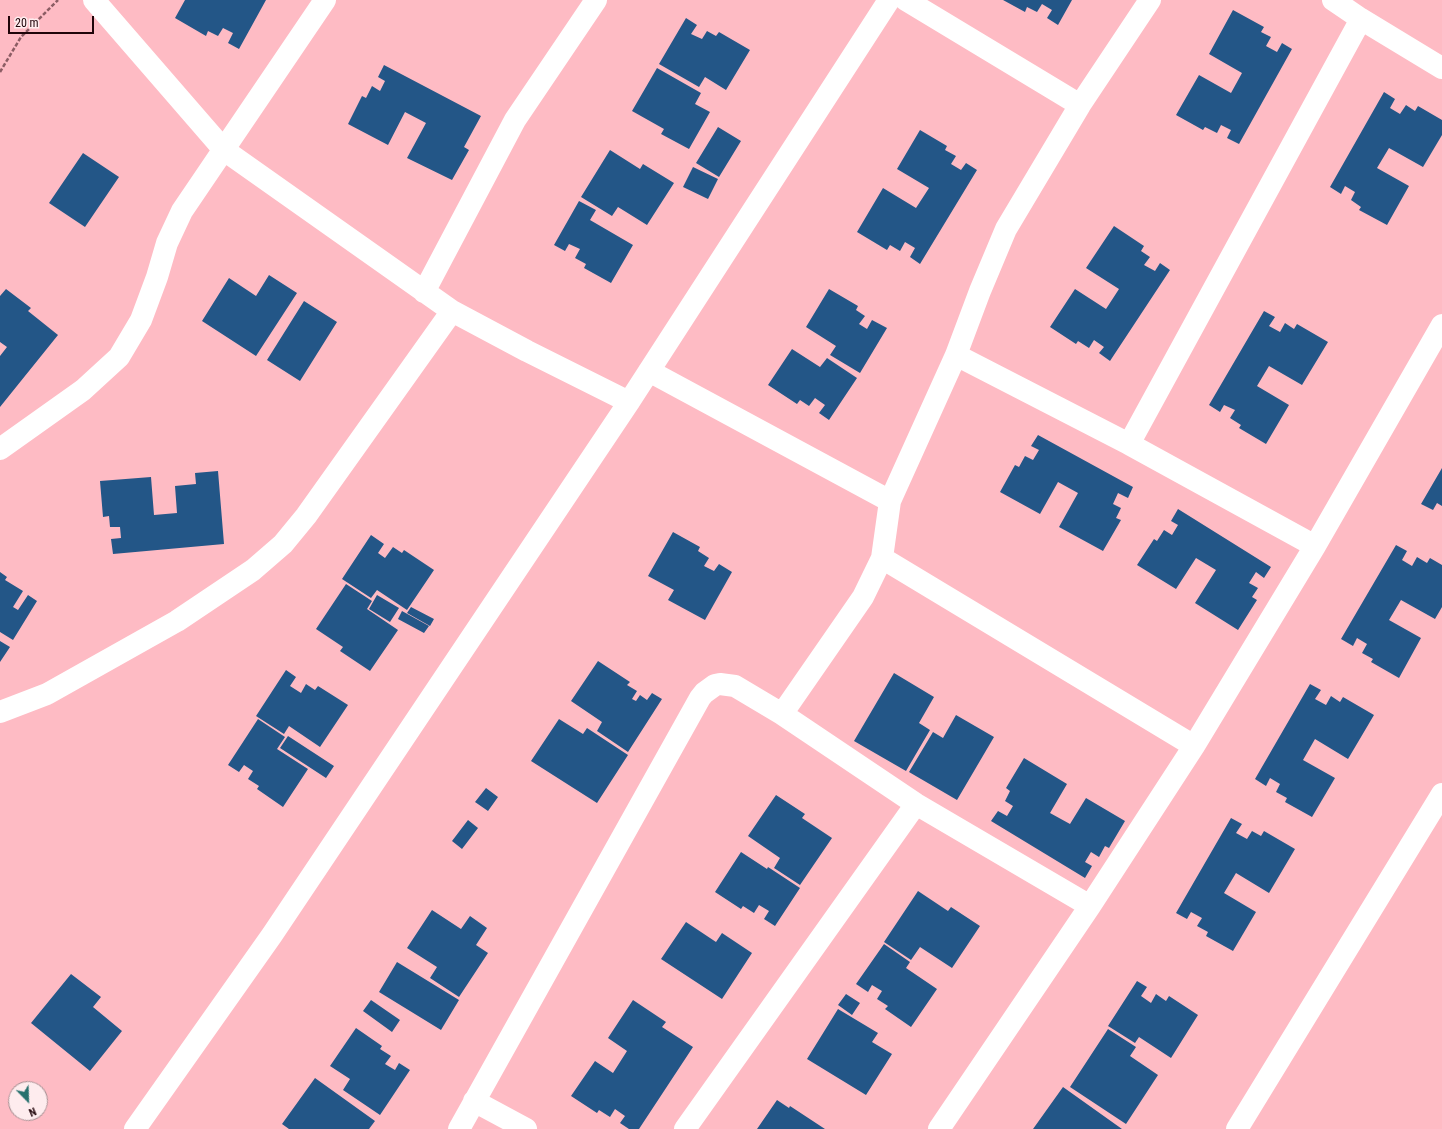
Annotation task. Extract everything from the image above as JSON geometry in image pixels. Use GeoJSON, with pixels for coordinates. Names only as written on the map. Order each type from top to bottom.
{"type":"FeatureCollection","features":[{"type":"Feature","properties":{"kind":"street"},"geometry":{"type":"LineString","coordinates":[[94,0],[224,150],[452,311],[527,351],[629,402]]}},
{"type":"Feature","properties":{"kind":"street"},"geometry":{"type":"LineString","coordinates":[[0,449],[83,390],[119,357],[141,320],[157,277],[167,243],[182,212],[325,0]]}},
{"type":"Feature","properties":{"kind":"street"},"geometry":{"type":"LineString","coordinates":[[424,292],[515,120],[596,0]]}},
{"type":"Feature","properties":{"kind":"street"},"geometry":{"type":"LineString","coordinates":[[135,1129],[272,935],[629,402],[889,0]]}},
{"type":"Feature","properties":{"kind":"street"},"geometry":{"type":"LineString","coordinates":[[906,0],[1080,105]]}},
{"type":"Feature","properties":{"kind":"street"},"geometry":{"type":"LineString","coordinates":[[782,714],[863,597],[882,558],[890,501],[956,354],[1006,229],[1080,105],[1150,0]]}},
{"type":"Feature","properties":{"kind":"street"},"geometry":{"type":"LineString","coordinates":[[1333,0],[1361,19],[1442,68]]}},
{"type":"Feature","properties":{"kind":"street"},"geometry":{"type":"LineString","coordinates":[[1129,444],[1361,19]]}},
{"type":"Feature","properties":{"kind":"street"},"geometry":{"type":"LineString","coordinates":[[0,712],[47,694],[177,621],[253,570],[283,544],[306,516],[452,311]]}},
{"type":"Feature","properties":{"kind":"street"},"geometry":{"type":"LineString","coordinates":[[939,1129],[1090,906],[1194,746],[1315,546],[1442,325]]}},
{"type":"Feature","properties":{"kind":"street"},"geometry":{"type":"LineString","coordinates":[[956,354],[1129,444],[1315,546]]}},
{"type":"Feature","properties":{"kind":"street"},"geometry":{"type":"LineString","coordinates":[[649,371],[890,501]]}},
{"type":"Feature","properties":{"kind":"street"},"geometry":{"type":"LineString","coordinates":[[882,558],[1194,746]]}},
{"type":"Feature","properties":{"kind":"street"},"geometry":{"type":"LineString","coordinates":[[459,1129],[704,693],[716,685],[720,684],[735,686],[782,714],[916,804],[1090,906]]}},
{"type":"Feature","properties":{"kind":"street"},"geometry":{"type":"LineString","coordinates":[[1237,1129],[1442,794]]}},
{"type":"Feature","properties":{"kind":"street"},"geometry":{"type":"LineString","coordinates":[[685,1129],[916,804]]}},
{"type":"Feature","properties":{"kind":"street"},"geometry":{"type":"LineString","coordinates":[[474,1101],[526,1129]]}},
{"type":"Feature","properties":{"kind":"path"},"geometry":{"type":"LineString","coordinates":[[0,72],[21,37],[58,0]]}},
{"type":"Feature","properties":{"kind":"building"},"geometry":{"type":"Polygon","coordinates":[[[185,0],[266,0],[239,49],[228,43],[233,33],[223,28],[218,36],[208,31],[206,36],[175,18],[185,0]]]}},
{"type":"Feature","properties":{"kind":"building"},"geometry":{"type":"Polygon","coordinates":[[[1003,0],[1072,0],[1058,25],[1047,18],[1052,10],[1042,4],[1037,12],[1027,7],[1025,12],[1003,0]]]}},
{"type":"Feature","properties":{"kind":"building"},"geometry":{"type":"Polygon","coordinates":[[[1233,10],[1264,27],[1261,32],[1271,37],[1266,46],[1277,52],[1282,43],[1292,49],[1239,144],[1227,138],[1231,130],[1221,125],[1217,133],[1205,127],[1203,130],[1176,115],[1199,75],[1231,93],[1242,73],[1209,54],[1233,10]]]}},
{"type":"Feature","properties":{"kind":"building"},"geometry":{"type":"Polygon","coordinates":[[[686,18],[697,25],[691,34],[702,39],[707,31],[716,36],[719,32],[750,50],[726,90],[705,77],[699,87],[659,64],[686,18]]]}},
{"type":"Feature","properties":{"kind":"building"},"geometry":{"type":"Polygon","coordinates":[[[384,65],[481,116],[464,147],[469,150],[452,180],[407,158],[426,123],[405,112],[388,145],[348,124],[362,96],[366,98],[372,86],[380,91],[385,81],[378,77],[384,65]]]}},
{"type":"Feature","properties":{"kind":"building"},"geometry":{"type":"Polygon","coordinates":[[[657,68],[701,93],[695,104],[710,112],[689,149],[661,134],[664,129],[632,111],[657,68]]]}},
{"type":"Feature","properties":{"kind":"building"},"geometry":{"type":"Polygon","coordinates":[[[1384,92],[1395,99],[1390,108],[1400,114],[1406,105],[1415,111],[1418,106],[1442,120],[1442,135],[1423,167],[1389,148],[1377,168],[1409,186],[1387,225],[1359,210],[1361,207],[1351,200],[1355,192],[1345,186],[1341,194],[1330,187],[1384,92]]]}},
{"type":"Feature","properties":{"kind":"building"},"geometry":{"type":"Polygon","coordinates":[[[718,127],[741,141],[719,177],[696,163],[718,127]]]}},
{"type":"Feature","properties":{"kind":"building"},"geometry":{"type":"Polygon","coordinates":[[[920,130],[947,146],[945,150],[956,156],[951,164],[961,170],[966,163],[977,170],[920,264],[910,257],[915,248],[905,242],[900,251],[890,245],[887,250],[857,232],[883,188],[916,208],[929,188],[897,169],[920,130]]]}},
{"type":"Feature","properties":{"kind":"building"},"geometry":{"type":"Polygon","coordinates":[[[610,150],[640,169],[643,164],[674,183],[647,225],[618,207],[612,216],[581,197],[610,150]]]}},
{"type":"Feature","properties":{"kind":"building"},"geometry":{"type":"Polygon","coordinates":[[[83,153],[119,177],[85,227],[49,203],[83,153]]]}},
{"type":"Feature","properties":{"kind":"building"},"geometry":{"type":"Polygon","coordinates":[[[693,167],[718,179],[708,199],[683,187],[693,167]]]}},
{"type":"Feature","properties":{"kind":"building"},"geometry":{"type":"Polygon","coordinates":[[[579,201],[596,210],[590,220],[633,245],[611,283],[584,268],[586,264],[575,258],[580,249],[569,244],[565,251],[554,245],[579,201]]]}},
{"type":"Feature","properties":{"kind":"building"},"geometry":{"type":"Polygon","coordinates":[[[1114,226],[1144,246],[1141,251],[1150,257],[1144,265],[1155,271],[1160,263],[1170,270],[1110,361],[1099,353],[1104,347],[1094,340],[1089,348],[1078,341],[1076,344],[1050,327],[1075,289],[1106,309],[1119,289],[1086,268],[1114,226]]]}},
{"type":"Feature","properties":{"kind":"building"},"geometry":{"type":"Polygon","coordinates":[[[269,275],[297,293],[256,356],[202,321],[229,278],[256,296],[269,275]]]}},
{"type":"Feature","properties":{"kind":"building"},"geometry":{"type":"Polygon","coordinates":[[[6,289],[31,308],[28,311],[58,335],[0,407],[0,356],[7,347],[0,342],[0,296],[6,289]]]}},
{"type":"Feature","properties":{"kind":"building"},"geometry":{"type":"Polygon","coordinates":[[[829,289],[858,306],[856,310],[865,316],[859,324],[867,329],[872,320],[887,328],[860,373],[830,355],[836,346],[806,327],[829,289]]]}},
{"type":"Feature","properties":{"kind":"building"},"geometry":{"type":"Polygon","coordinates":[[[304,301],[337,322],[300,381],[267,360],[304,301]]]}},
{"type":"Feature","properties":{"kind":"building"},"geometry":{"type":"Polygon","coordinates":[[[1264,311],[1275,317],[1269,326],[1280,332],[1285,323],[1294,329],[1297,324],[1328,342],[1302,385],[1269,366],[1257,386],[1289,405],[1266,444],[1239,428],[1241,425],[1230,418],[1235,410],[1224,405],[1220,412],[1209,405],[1264,311]]]}},
{"type":"Feature","properties":{"kind":"building"},"geometry":{"type":"Polygon","coordinates":[[[792,349],[820,367],[827,358],[857,378],[829,420],[819,413],[825,405],[815,398],[809,406],[800,400],[797,404],[768,385],[792,349]]]}},
{"type":"Feature","properties":{"kind":"building"},"geometry":{"type":"Polygon","coordinates":[[[1038,435],[1133,487],[1128,498],[1118,493],[1113,504],[1121,508],[1116,518],[1121,520],[1103,551],[1059,527],[1078,493],[1058,482],[1040,514],[1000,492],[1015,465],[1019,467],[1025,456],[1033,460],[1039,450],[1031,446],[1038,435]]]}},
{"type":"Feature","properties":{"kind":"building"},"geometry":{"type":"Polygon","coordinates":[[[1442,468],[1442,506],[1437,503],[1433,510],[1421,504],[1442,468]]]}},
{"type":"Feature","properties":{"kind":"building"},"geometry":{"type":"Polygon","coordinates":[[[218,471],[224,544],[113,554],[111,539],[121,538],[120,527],[110,527],[109,516],[103,517],[100,481],[151,477],[154,515],[177,513],[175,486],[196,484],[195,473],[218,471]]]}},
{"type":"Feature","properties":{"kind":"building"},"geometry":{"type":"Polygon","coordinates":[[[1178,509],[1271,567],[1264,578],[1256,572],[1249,583],[1258,588],[1252,597],[1257,600],[1238,630],[1195,603],[1216,570],[1196,558],[1176,589],[1137,565],[1154,539],[1157,541],[1164,530],[1172,535],[1178,525],[1171,521],[1178,509]]]}},
{"type":"Feature","properties":{"kind":"building"},"geometry":{"type":"Polygon","coordinates":[[[673,532],[700,547],[698,551],[709,558],[704,566],[714,571],[719,564],[732,572],[705,620],[668,600],[674,590],[648,576],[673,532]]]}},
{"type":"Feature","properties":{"kind":"building"},"geometry":{"type":"Polygon","coordinates":[[[371,535],[384,544],[378,553],[385,558],[393,547],[402,553],[404,550],[434,570],[407,610],[377,590],[371,598],[342,579],[371,535]]]}},
{"type":"Feature","properties":{"kind":"building"},"geometry":{"type":"Polygon","coordinates":[[[1396,545],[1407,551],[1402,560],[1412,566],[1417,557],[1427,563],[1430,558],[1442,565],[1442,607],[1435,619],[1401,600],[1389,620],[1421,638],[1399,678],[1371,662],[1373,659],[1362,653],[1367,644],[1357,638],[1353,646],[1341,639],[1396,545]]]}},
{"type":"Feature","properties":{"kind":"building"},"geometry":{"type":"Polygon","coordinates":[[[0,572],[7,577],[5,580],[23,591],[13,607],[18,610],[28,595],[37,601],[13,640],[0,632],[0,572]]]}},
{"type":"Feature","properties":{"kind":"building"},"geometry":{"type":"Polygon","coordinates":[[[346,584],[372,601],[367,609],[398,630],[370,671],[340,651],[343,647],[316,629],[346,584]]]}},
{"type":"Feature","properties":{"kind":"building"},"geometry":{"type":"Polygon","coordinates":[[[377,595],[399,608],[390,622],[369,609],[377,595]]]}},
{"type":"Feature","properties":{"kind":"building"},"geometry":{"type":"Polygon","coordinates":[[[411,607],[434,619],[430,626],[407,613],[411,607]]]}},
{"type":"Feature","properties":{"kind":"building"},"geometry":{"type":"Polygon","coordinates":[[[402,611],[429,626],[424,633],[398,619],[402,611]]]}},
{"type":"Feature","properties":{"kind":"building"},"geometry":{"type":"Polygon","coordinates":[[[0,641],[10,647],[0,662],[0,641]]]}},
{"type":"Feature","properties":{"kind":"building"},"geometry":{"type":"Polygon","coordinates":[[[598,661],[630,682],[627,685],[637,691],[632,699],[636,701],[640,695],[647,700],[652,693],[662,699],[628,752],[597,731],[602,722],[571,701],[598,661]]]}},
{"type":"Feature","properties":{"kind":"building"},"geometry":{"type":"Polygon","coordinates":[[[286,670],[296,677],[290,686],[301,693],[306,684],[315,690],[318,686],[348,705],[320,747],[289,726],[284,734],[256,716],[286,670]]]}},
{"type":"Feature","properties":{"kind":"building"},"geometry":{"type":"Polygon","coordinates":[[[894,673],[934,697],[919,723],[930,730],[906,771],[854,741],[894,673]]]}},
{"type":"Feature","properties":{"kind":"building"},"geometry":{"type":"Polygon","coordinates":[[[1310,684],[1321,690],[1315,699],[1326,705],[1331,696],[1340,702],[1343,697],[1374,715],[1348,759],[1315,739],[1303,760],[1335,778],[1312,817],[1285,802],[1287,798],[1276,792],[1280,784],[1270,778],[1266,786],[1255,779],[1310,684]]]}},
{"type":"Feature","properties":{"kind":"building"},"geometry":{"type":"Polygon","coordinates":[[[956,715],[994,737],[957,800],[909,772],[933,732],[943,738],[956,715]]]}},
{"type":"Feature","properties":{"kind":"building"},"geometry":{"type":"Polygon","coordinates":[[[258,719],[285,737],[277,749],[308,769],[283,807],[257,789],[259,786],[248,779],[253,771],[244,765],[239,772],[228,765],[258,719]]]}},
{"type":"Feature","properties":{"kind":"building"},"geometry":{"type":"Polygon","coordinates":[[[559,719],[583,734],[587,728],[628,755],[597,803],[531,761],[559,719]]]}},
{"type":"Feature","properties":{"kind":"building"},"geometry":{"type":"Polygon","coordinates":[[[288,736],[334,766],[326,778],[280,748],[288,736]]]}},
{"type":"Feature","properties":{"kind":"building"},"geometry":{"type":"Polygon","coordinates":[[[1024,758],[1067,784],[1050,813],[1070,824],[1086,798],[1125,821],[1109,848],[1105,846],[1099,857],[1091,852],[1085,862],[1092,866],[1085,878],[991,821],[998,811],[1007,816],[1013,806],[1005,801],[1010,791],[1006,788],[1024,758]]]}},
{"type":"Feature","properties":{"kind":"building"},"geometry":{"type":"Polygon","coordinates":[[[486,788],[498,797],[488,811],[475,802],[486,788]]]}},
{"type":"Feature","properties":{"kind":"building"},"geometry":{"type":"Polygon","coordinates":[[[776,795],[805,814],[802,818],[832,838],[800,885],[774,868],[780,858],[748,836],[776,795]]]}},
{"type":"Feature","properties":{"kind":"building"},"geometry":{"type":"Polygon","coordinates":[[[1231,818],[1242,824],[1236,833],[1247,839],[1252,831],[1261,836],[1264,831],[1295,849],[1269,893],[1236,873],[1224,893],[1256,912],[1233,951],[1206,936],[1208,932],[1197,926],[1202,918],[1191,912],[1187,919],[1176,913],[1231,818]]]}},
{"type":"Feature","properties":{"kind":"building"},"geometry":{"type":"Polygon","coordinates":[[[468,820],[478,828],[462,849],[452,841],[468,820]]]}},
{"type":"Feature","properties":{"kind":"building"},"geometry":{"type":"Polygon","coordinates":[[[741,852],[767,869],[768,867],[800,888],[775,926],[764,919],[769,911],[759,905],[754,913],[743,906],[741,909],[715,892],[741,852]]]}},
{"type":"Feature","properties":{"kind":"building"},"geometry":{"type":"Polygon","coordinates":[[[918,891],[948,911],[951,907],[980,926],[952,968],[920,947],[911,960],[884,942],[918,891]]]}},
{"type":"Feature","properties":{"kind":"building"},"geometry":{"type":"Polygon","coordinates":[[[432,910],[461,929],[470,916],[487,928],[476,945],[488,953],[459,997],[430,978],[437,967],[407,948],[432,910]]]}},
{"type":"Feature","properties":{"kind":"building"},"geometry":{"type":"Polygon","coordinates":[[[686,922],[716,942],[722,933],[752,953],[722,999],[661,959],[686,922]]]}},
{"type":"Feature","properties":{"kind":"building"},"geometry":{"type":"Polygon","coordinates":[[[884,944],[910,962],[906,968],[937,989],[911,1027],[885,1009],[888,1006],[877,999],[882,991],[872,985],[868,992],[856,984],[884,944]]]}},
{"type":"Feature","properties":{"kind":"building"},"geometry":{"type":"Polygon","coordinates":[[[397,962],[459,1000],[441,1030],[379,992],[397,962]]]}},
{"type":"Feature","properties":{"kind":"building"},"geometry":{"type":"Polygon","coordinates":[[[71,974],[101,997],[93,1007],[122,1031],[90,1071],[31,1023],[71,974]]]}},
{"type":"Feature","properties":{"kind":"building"},"geometry":{"type":"Polygon","coordinates":[[[1137,981],[1147,987],[1141,996],[1151,1003],[1156,994],[1166,1001],[1169,996],[1198,1015],[1171,1058],[1139,1037],[1135,1043],[1108,1026],[1137,981]]]}},
{"type":"Feature","properties":{"kind":"building"},"geometry":{"type":"Polygon","coordinates":[[[846,994],[860,1003],[852,1015],[838,1005],[846,994]]]}},
{"type":"Feature","properties":{"kind":"building"},"geometry":{"type":"Polygon","coordinates":[[[371,1000],[400,1020],[392,1032],[363,1011],[371,1000]]]}},
{"type":"Feature","properties":{"kind":"building"},"geometry":{"type":"Polygon","coordinates":[[[633,1000],[666,1022],[662,1027],[693,1047],[639,1129],[629,1129],[620,1123],[625,1116],[615,1109],[610,1117],[599,1110],[597,1113],[571,1096],[595,1061],[613,1073],[627,1051],[608,1038],[633,1000]]]}},
{"type":"Feature","properties":{"kind":"building"},"geometry":{"type":"Polygon","coordinates":[[[838,1009],[878,1033],[872,1042],[892,1054],[866,1095],[807,1059],[838,1009]]]}},
{"type":"Feature","properties":{"kind":"building"},"geometry":{"type":"Polygon","coordinates":[[[356,1028],[382,1046],[380,1049],[391,1056],[385,1064],[395,1070],[399,1063],[410,1070],[380,1115],[343,1090],[350,1079],[330,1066],[356,1028]]]}},
{"type":"Feature","properties":{"kind":"building"},"geometry":{"type":"Polygon","coordinates":[[[1108,1029],[1136,1047],[1130,1056],[1158,1075],[1126,1124],[1070,1087],[1108,1029]]]}},
{"type":"Feature","properties":{"kind":"building"},"geometry":{"type":"Polygon","coordinates":[[[315,1078],[375,1121],[369,1129],[289,1129],[282,1124],[315,1078]]]}},
{"type":"Feature","properties":{"kind":"building"},"geometry":{"type":"Polygon","coordinates":[[[1063,1087],[1122,1129],[1033,1129],[1063,1087]]]}},
{"type":"Feature","properties":{"kind":"building"},"geometry":{"type":"Polygon","coordinates":[[[777,1100],[789,1108],[790,1106],[825,1129],[757,1129],[777,1100]]]}}]}
